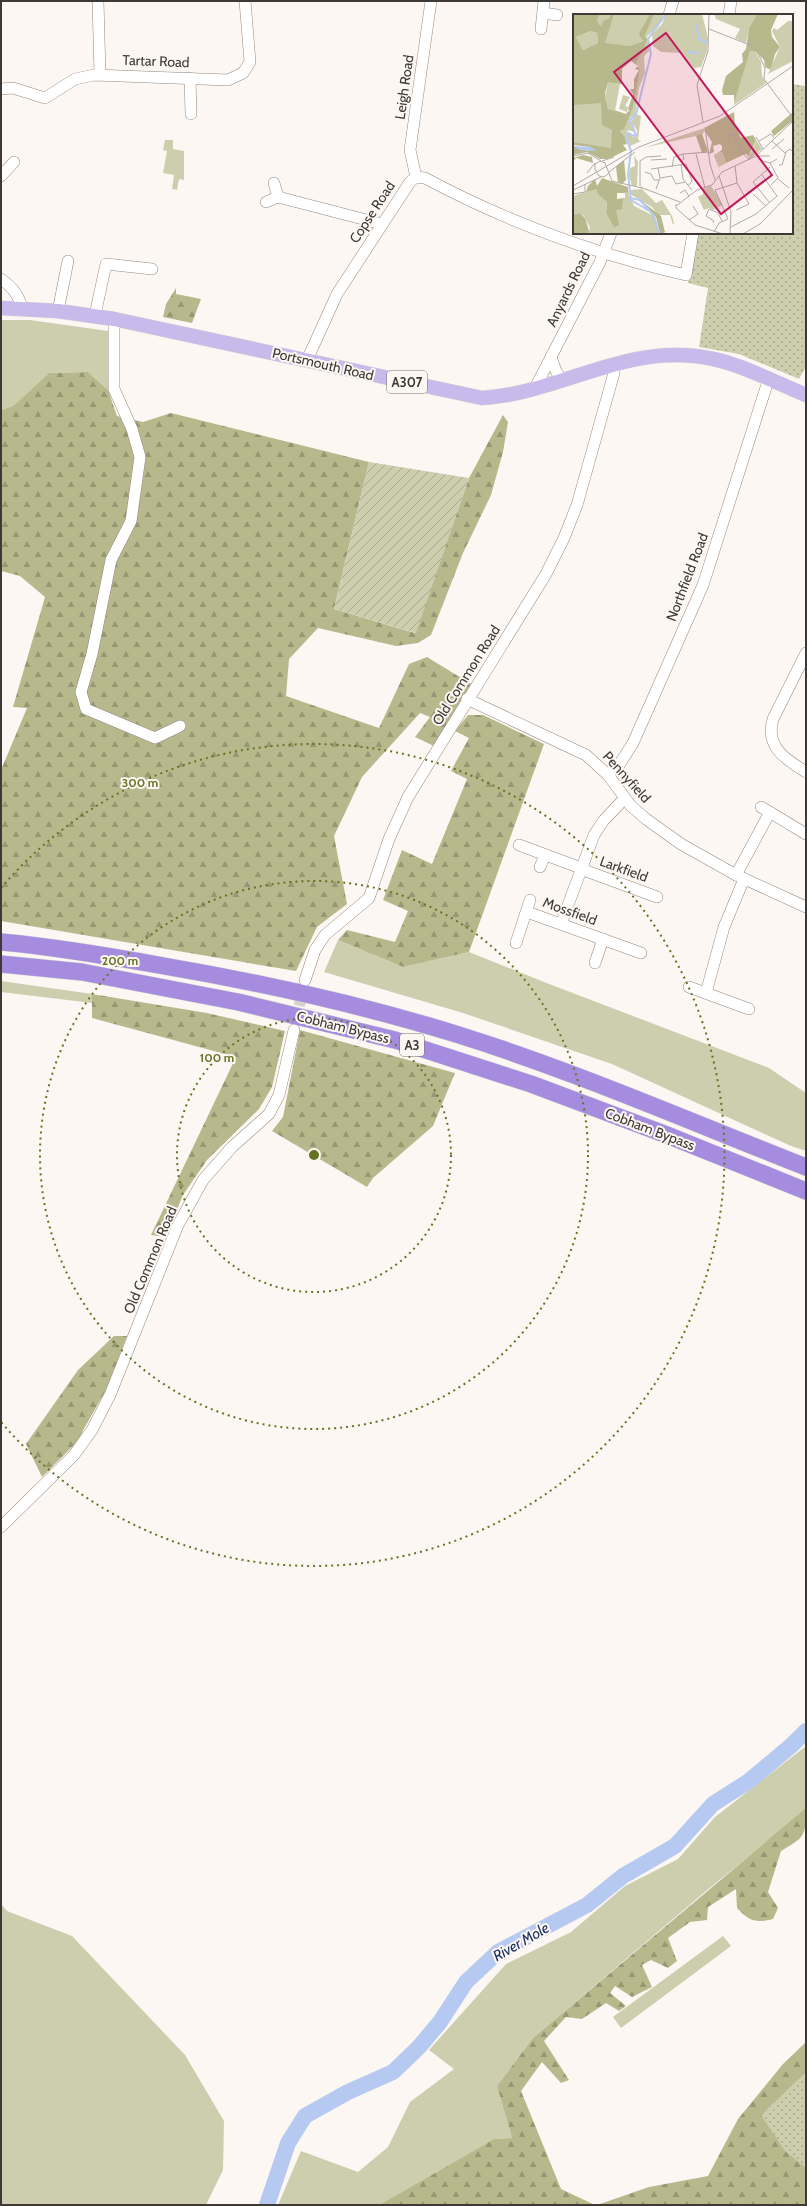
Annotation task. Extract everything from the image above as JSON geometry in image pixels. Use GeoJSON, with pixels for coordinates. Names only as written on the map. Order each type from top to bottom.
{"type":"FeatureCollection","features":[{"type":"Feature","properties":{"kind":"highway","name":"Cobham Bypass"},"geometry":{"type":"LineString","coordinates":[[1,942],[52,946],[227,977],[342,1004],[459,1035],[557,1070],[806,1167]]}},
{"type":"Feature","properties":{"kind":"highway","name":"Cobham Bypass"},"geometry":{"type":"LineString","coordinates":[[1,964],[82,972],[238,1002],[395,1040],[538,1087],[667,1135],[806,1191]]}},
{"type":"Feature","properties":{"kind":"main road","name":"Portsmouth Road"},"geometry":{"type":"LineString","coordinates":[[1,308],[22,308],[95,315],[473,397],[496,397],[649,356],[684,355],[724,361],[769,378],[806,395]]}},
{"type":"Feature","properties":{"kind":"street"},"geometry":{"type":"LineString","coordinates":[[98,1],[100,74]]}},
{"type":"Feature","properties":{"kind":"street","name":"Tartar Road"},"geometry":{"type":"LineString","coordinates":[[1,89],[13,88],[45,98],[75,79],[100,74],[228,80],[242,73],[250,62],[245,1]]}},
{"type":"Feature","properties":{"kind":"street","name":"Leigh Road"},"geometry":{"type":"LineString","coordinates":[[416,177],[410,150],[431,1]]}},
{"type":"Feature","properties":{"kind":"street"},"geometry":{"type":"LineString","coordinates":[[541,28],[544,1]]}},
{"type":"Feature","properties":{"kind":"street"},"geometry":{"type":"LineString","coordinates":[[670,14],[673,1]]}},
{"type":"Feature","properties":{"kind":"street"},"geometry":{"type":"LineString","coordinates":[[729,14],[731,1]]}},
{"type":"Feature","properties":{"kind":"street"},"geometry":{"type":"LineString","coordinates":[[543,13],[557,15]]}},
{"type":"Feature","properties":{"kind":"street"},"geometry":{"type":"LineString","coordinates":[[190,78],[191,114]]}},
{"type":"Feature","properties":{"kind":"street"},"geometry":{"type":"LineString","coordinates":[[1,176],[14,162]]}},
{"type":"Feature","properties":{"kind":"street","name":"Copse Road"},"geometry":{"type":"LineString","coordinates":[[307,360],[337,294],[410,182],[416,177],[425,178],[541,232],[603,253],[686,275],[693,234]]}},
{"type":"Feature","properties":{"kind":"street"},"geometry":{"type":"LineString","coordinates":[[274,183],[278,198]]}},
{"type":"Feature","properties":{"kind":"street"},"geometry":{"type":"LineString","coordinates":[[266,202],[278,198],[382,224]]}},
{"type":"Feature","properties":{"kind":"street","name":"Anyards Road"},"geometry":{"type":"LineString","coordinates":[[534,388],[603,253],[610,234]]}},
{"type":"Feature","properties":{"kind":"street"},"geometry":{"type":"LineString","coordinates":[[58,311],[68,261]]}},
{"type":"Feature","properties":{"kind":"street"},"geometry":{"type":"LineString","coordinates":[[95,315],[106,264],[152,269]]}},
{"type":"Feature","properties":{"kind":"street"},"geometry":{"type":"LineString","coordinates":[[1,279],[14,289],[22,308]]}},
{"type":"Feature","properties":{"kind":"street"},"geometry":{"type":"LineString","coordinates":[[114,319],[114,388],[132,429],[140,457],[131,521],[111,560],[92,654],[81,692],[86,709],[155,738],[180,726]]}},
{"type":"Feature","properties":{"kind":"street"},"geometry":{"type":"LineString","coordinates":[[551,357],[556,371],[562,380]]}},
{"type":"Feature","properties":{"kind":"street","name":"Old Common Road"},"geometry":{"type":"LineString","coordinates":[[305,980],[315,950],[325,935],[369,898],[389,839],[408,797],[467,699],[535,593],[564,538],[588,470],[614,373],[614,365]]}},
{"type":"Feature","properties":{"kind":"street","name":"Northfield Road"},"geometry":{"type":"LineString","coordinates":[[608,775],[619,765],[633,743],[703,585],[769,378]]}},
{"type":"Feature","properties":{"kind":"street"},"geometry":{"type":"LineString","coordinates":[[806,653],[773,719],[771,729],[772,739],[779,754],[806,772]]}},
{"type":"Feature","properties":{"kind":"street","name":"Pennyfield"},"geometry":{"type":"LineString","coordinates":[[467,699],[577,750],[594,761],[608,775],[624,799],[658,829],[740,877],[806,907]]}},
{"type":"Feature","properties":{"kind":"street","name":"Larkfield"},"geometry":{"type":"LineString","coordinates":[[561,924],[581,869],[599,827],[624,799]]}},
{"type":"Feature","properties":{"kind":"street"},"geometry":{"type":"LineString","coordinates":[[706,993],[724,926],[740,877],[766,810],[806,834]]}},
{"type":"Feature","properties":{"kind":"street","name":"Larkfield"},"geometry":{"type":"LineString","coordinates":[[519,846],[657,897]]}},
{"type":"Feature","properties":{"kind":"street"},"geometry":{"type":"LineString","coordinates":[[540,867],[545,855]]}},
{"type":"Feature","properties":{"kind":"street","name":"Mossfield"},"geometry":{"type":"LineString","coordinates":[[516,942],[530,900]]}},
{"type":"Feature","properties":{"kind":"street","name":"Mossfield"},"geometry":{"type":"LineString","coordinates":[[526,912],[641,953]]}},
{"type":"Feature","properties":{"kind":"street","name":"Mossfield"},"geometry":{"type":"LineString","coordinates":[[595,963],[603,939]]}},
{"type":"Feature","properties":{"kind":"street"},"geometry":{"type":"LineString","coordinates":[[689,987],[749,1009]]}},
{"type":"Feature","properties":{"kind":"street","name":"Old Common Road"},"geometry":{"type":"LineString","coordinates":[[1,1527],[74,1454],[92,1430],[110,1395],[178,1225],[204,1180],[232,1147],[269,1114],[279,1095],[294,1030]]}},
{"type":"Feature","properties":{"kind":"green space"},"geometry":{"type":"Polygon","coordinates":[[[793,84],[806,86],[806,367],[799,379],[739,354],[699,347],[708,288],[688,283],[696,234],[793,234],[793,84]]]}},
{"type":"Feature","properties":{"kind":"green space"},"geometry":{"type":"Polygon","coordinates":[[[165,140],[173,140],[173,149],[184,151],[184,180],[179,179],[177,190],[172,189],[174,175],[163,173],[167,151],[163,150],[165,140]]]}},
{"type":"Feature","properties":{"kind":"green space"},"geometry":{"type":"Polygon","coordinates":[[[176,288],[176,294],[201,299],[192,323],[163,317],[166,304],[176,288]]]}},
{"type":"Feature","properties":{"kind":"green space"},"geometry":{"type":"Polygon","coordinates":[[[1,320],[30,320],[108,331],[108,390],[88,372],[49,373],[13,406],[1,410],[1,320]]]}},
{"type":"Feature","properties":{"kind":"green space"},"geometry":{"type":"Polygon","coordinates":[[[88,372],[108,390],[117,416],[143,422],[171,413],[369,462],[334,609],[415,633],[469,478],[503,415],[508,422],[503,452],[491,495],[463,553],[431,635],[418,643],[396,646],[318,628],[289,659],[286,696],[379,728],[409,664],[427,657],[471,684],[434,746],[415,737],[430,717],[420,713],[362,777],[334,836],[347,904],[317,927],[296,971],[1,921],[1,770],[27,708],[13,707],[45,597],[20,576],[1,571],[1,410],[13,406],[49,373],[88,372]]]}},
{"type":"Feature","properties":{"kind":"green space"},"geometry":{"type":"Polygon","coordinates":[[[369,462],[469,478],[416,633],[334,609],[369,462]]]}},
{"type":"Feature","properties":{"kind":"green space"},"geometry":{"type":"Polygon","coordinates":[[[468,715],[483,715],[544,744],[469,952],[403,967],[338,940],[347,930],[395,942],[408,911],[383,900],[402,850],[432,864],[467,779],[451,771],[469,738],[455,731],[468,715]]]}},
{"type":"Feature","properties":{"kind":"green space"},"geometry":{"type":"Polygon","coordinates":[[[338,940],[403,967],[469,952],[769,1068],[806,1093],[806,1151],[791,1146],[612,1064],[463,1013],[324,972],[338,940]]]}},
{"type":"Feature","properties":{"kind":"green space"},"geometry":{"type":"Polygon","coordinates":[[[1,981],[92,994],[92,1003],[1,992],[1,981]]]}},
{"type":"Feature","properties":{"kind":"green space"},"geometry":{"type":"Polygon","coordinates":[[[92,994],[207,1013],[285,1031],[272,1087],[259,1109],[207,1160],[183,1195],[165,1237],[151,1235],[236,1057],[92,1018],[92,994]]]}},
{"type":"Feature","properties":{"kind":"green space"},"geometry":{"type":"Polygon","coordinates":[[[300,1030],[455,1073],[433,1126],[373,1178],[367,1187],[272,1131],[283,1117],[300,1030]]]}},
{"type":"Feature","properties":{"kind":"green space"},"geometry":{"type":"Polygon","coordinates":[[[114,1336],[127,1336],[107,1388],[76,1443],[42,1477],[26,1444],[78,1370],[114,1336]]]}},
{"type":"Feature","properties":{"kind":"green space"},"geometry":{"type":"Polygon","coordinates":[[[806,1746],[806,1808],[800,1815],[706,1891],[533,2038],[497,2086],[512,2138],[494,2139],[379,2205],[278,2205],[301,2151],[358,2172],[388,2147],[410,2102],[454,2069],[429,2050],[506,1964],[571,1932],[625,1886],[678,1859],[715,1817],[806,1746]]]}},
{"type":"Feature","properties":{"kind":"green space"},"geometry":{"type":"Polygon","coordinates":[[[806,1808],[805,1825],[802,1835],[799,1839],[781,1851],[768,1892],[778,1908],[773,1919],[758,1921],[750,1919],[746,1916],[737,1908],[736,1889],[708,1907],[707,1920],[690,1922],[668,1938],[677,1961],[668,1968],[651,1960],[642,1965],[652,1987],[632,1997],[615,1986],[610,1993],[626,2006],[619,2011],[606,2003],[582,2019],[566,2017],[544,2041],[569,2080],[561,2083],[542,2062],[521,2091],[561,2189],[595,2205],[379,2205],[494,2139],[512,2138],[497,2086],[533,2038],[806,1808]]]}},
{"type":"Feature","properties":{"kind":"green space"},"geometry":{"type":"Polygon","coordinates":[[[1,1904],[7,1911],[72,1936],[185,2055],[224,2121],[223,2170],[206,2205],[1,2205],[1,1904]]]}},
{"type":"Feature","properties":{"kind":"green space"},"geometry":{"type":"Polygon","coordinates":[[[723,1936],[731,1946],[621,2028],[613,2017],[723,1936]]]}},
{"type":"Feature","properties":{"kind":"green space"},"geometry":{"type":"Polygon","coordinates":[[[806,2042],[806,2205],[597,2205],[649,2187],[708,2176],[738,2119],[783,2064],[806,2042]]]}},
{"type":"Feature","properties":{"kind":"green space"},"geometry":{"type":"Polygon","coordinates":[[[806,2072],[806,2168],[785,2151],[761,2115],[806,2072]]]}},
{"type":"Feature","properties":{"kind":"waterway","name":"River Mole"},"geometry":{"type":"LineString","coordinates":[[267,2205],[288,2143],[305,2116],[348,2092],[393,2072],[419,2047],[440,2022],[466,1982],[498,1952],[587,1905],[623,1876],[675,1846],[713,1804],[749,1781],[792,1745],[806,1731]]}},
{"type":"Feature","properties":{"kind":"tunnel"},"geometry":{"type":"LineString","coordinates":[[296,1022],[303,988]]}}]}
